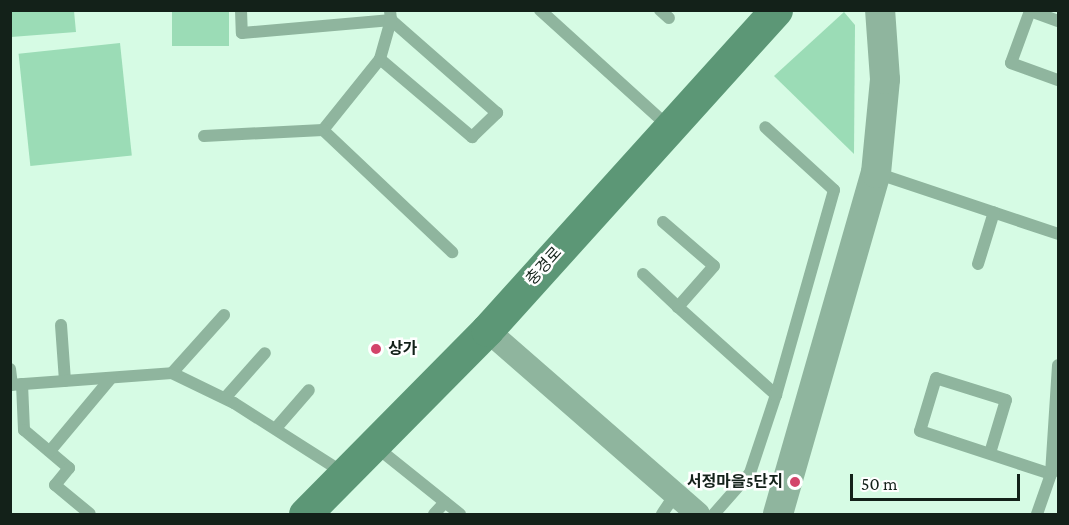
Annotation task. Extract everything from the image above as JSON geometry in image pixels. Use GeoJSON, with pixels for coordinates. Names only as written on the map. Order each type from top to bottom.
{"type":"FeatureCollection","features":[{"type":"Feature","properties":{"kind":"main road","name":"충경로"},"geometry":{"type":"LineString","coordinates":[[305,514],[487,330],[776,10]]}},
{"type":"Feature","properties":{"kind":"street"},"geometry":{"type":"LineString","coordinates":[[778,514],[876,174],[885,79],[880,10]]}},
{"type":"Feature","properties":{"kind":"street"},"geometry":{"type":"LineString","coordinates":[[487,330],[669,505],[698,514]]}},
{"type":"Feature","properties":{"kind":"lane"},"geometry":{"type":"LineString","coordinates":[[241,10],[242,33],[391,15],[497,113],[472,137],[380,59]]}},
{"type":"Feature","properties":{"kind":"lane"},"geometry":{"type":"LineString","coordinates":[[540,10],[670,128]]}},
{"type":"Feature","properties":{"kind":"lane"},"geometry":{"type":"LineString","coordinates":[[1059,21],[1030,10],[1011,63],[1059,80]]}},
{"type":"Feature","properties":{"kind":"lane"},"geometry":{"type":"LineString","coordinates":[[323,130],[380,59],[391,15]]}},
{"type":"Feature","properties":{"kind":"lane"},"geometry":{"type":"LineString","coordinates":[[714,514],[750,473],[776,395],[834,190],[765,127]]}},
{"type":"Feature","properties":{"kind":"lane"},"geometry":{"type":"LineString","coordinates":[[204,136],[323,130],[452,252]]}},
{"type":"Feature","properties":{"kind":"lane"},"geometry":{"type":"LineString","coordinates":[[876,174],[1059,234]]}},
{"type":"Feature","properties":{"kind":"lane"},"geometry":{"type":"LineString","coordinates":[[978,264],[994,212]]}},
{"type":"Feature","properties":{"kind":"lane"},"geometry":{"type":"LineString","coordinates":[[663,222],[714,266],[678,307]]}},
{"type":"Feature","properties":{"kind":"lane"},"geometry":{"type":"LineString","coordinates":[[643,274],[776,395]]}},
{"type":"Feature","properties":{"kind":"lane"},"geometry":{"type":"LineString","coordinates":[[171,373],[224,315]]}},
{"type":"Feature","properties":{"kind":"lane"},"geometry":{"type":"LineString","coordinates":[[62,325],[65,381]]}},
{"type":"Feature","properties":{"kind":"lane"},"geometry":{"type":"LineString","coordinates":[[225,398],[265,353]]}},
{"type":"Feature","properties":{"kind":"lane"},"geometry":{"type":"LineString","coordinates":[[1036,514],[1051,474],[1059,365]]}},
{"type":"Feature","properties":{"kind":"lane"},"geometry":{"type":"LineString","coordinates":[[10,369],[24,430],[69,468],[55,485],[90,514]]}},
{"type":"Feature","properties":{"kind":"lane"},"geometry":{"type":"LineString","coordinates":[[15,384],[171,373],[225,398],[276,428],[345,474]]}},
{"type":"Feature","properties":{"kind":"lane"},"geometry":{"type":"LineString","coordinates":[[50,451],[111,378]]}},
{"type":"Feature","properties":{"kind":"lane"},"geometry":{"type":"LineString","coordinates":[[990,453],[1006,400],[936,378],[920,431],[1051,474]]}},
{"type":"Feature","properties":{"kind":"lane"},"geometry":{"type":"LineString","coordinates":[[276,428],[309,390]]}},
{"type":"Feature","properties":{"kind":"lane"},"geometry":{"type":"LineString","coordinates":[[374,445],[460,514]]}},
{"type":"Feature","properties":{"kind":"lane"},"geometry":{"type":"LineString","coordinates":[[435,514],[445,502]]}},
{"type":"Feature","properties":{"kind":"green space"},"geometry":{"type":"Polygon","coordinates":[[[11,10],[74,11],[76,32],[11,37],[11,10]]]}},
{"type":"Feature","properties":{"kind":"green space"},"geometry":{"type":"Polygon","coordinates":[[[172,11],[229,11],[229,46],[172,46],[172,11]]]}},
{"type":"Feature","properties":{"kind":"green space"},"geometry":{"type":"Polygon","coordinates":[[[844,12],[855,25],[854,154],[774,76],[844,12]]]}},
{"type":"Feature","properties":{"kind":"green space"},"geometry":{"type":"Polygon","coordinates":[[[120,43],[132,155],[30,166],[19,54],[120,43]]]}},
{"type":"Feature","properties":{"kind":"place","name":"상가"},"geometry":{"type":"Point","coordinates":[376,349]}},
{"type":"Feature","properties":{"kind":"place","name":"서정마을5단지"},"geometry":{"type":"Point","coordinates":[795,482]}}]}
